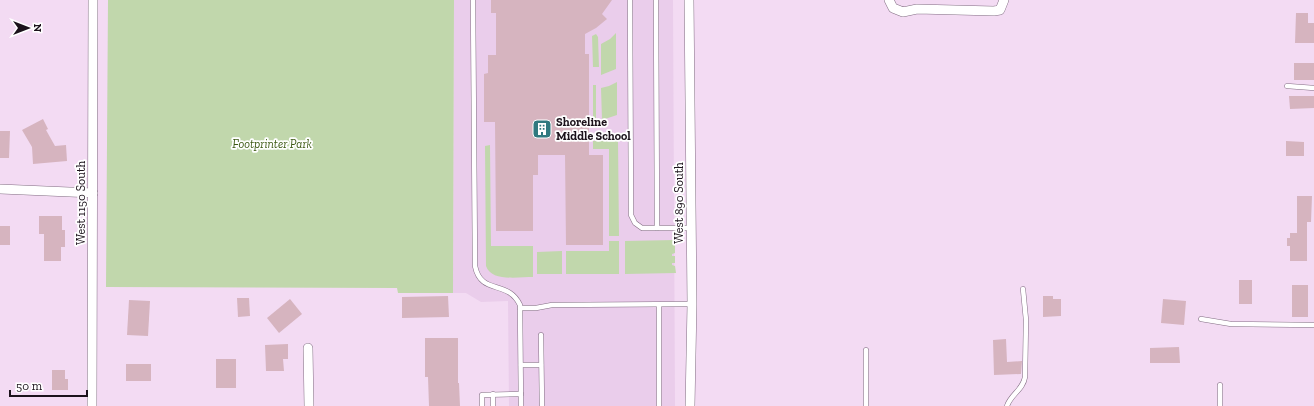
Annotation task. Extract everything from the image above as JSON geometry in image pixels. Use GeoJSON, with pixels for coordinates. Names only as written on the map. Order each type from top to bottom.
{"type":"FeatureCollection","features":[{"type":"Feature","properties":{"kind":"street","name":"West 1150 South"},"geometry":{"type":"LineString","coordinates":[[92,406],[94,0]]}},
{"type":"Feature","properties":{"kind":"street","name":"West 890 South"},"geometry":{"type":"LineString","coordinates":[[689,0],[692,304],[690,406]]}},
{"type":"Feature","properties":{"kind":"street"},"geometry":{"type":"LineString","coordinates":[[889,0],[893,8],[903,12],[916,9],[994,11],[1000,10],[1004,0]]}},
{"type":"Feature","properties":{"kind":"street"},"geometry":{"type":"LineString","coordinates":[[0,189],[93,193]]}},
{"type":"Feature","properties":{"kind":"street"},"geometry":{"type":"LineString","coordinates":[[308,348],[309,406]]}},
{"type":"Feature","properties":{"kind":"lane"},"geometry":{"type":"LineString","coordinates":[[473,0],[475,266],[478,275],[483,281],[490,286],[509,292],[517,300],[520,308],[521,406]]}},
{"type":"Feature","properties":{"kind":"lane"},"geometry":{"type":"LineString","coordinates":[[630,0],[632,220],[642,228],[691,228]]}},
{"type":"Feature","properties":{"kind":"lane"},"geometry":{"type":"LineString","coordinates":[[656,0],[657,228]]}},
{"type":"Feature","properties":{"kind":"lane"},"geometry":{"type":"LineString","coordinates":[[1287,86],[1314,88]]}},
{"type":"Feature","properties":{"kind":"lane"},"geometry":{"type":"LineString","coordinates":[[1008,406],[1009,401],[1024,384],[1025,377],[1026,320],[1023,289]]}},
{"type":"Feature","properties":{"kind":"lane"},"geometry":{"type":"LineString","coordinates":[[520,308],[536,308],[552,305],[692,304]]}},
{"type":"Feature","properties":{"kind":"lane"},"geometry":{"type":"LineString","coordinates":[[659,305],[659,406]]}},
{"type":"Feature","properties":{"kind":"lane"},"geometry":{"type":"LineString","coordinates":[[1201,319],[1231,324],[1314,325]]}},
{"type":"Feature","properties":{"kind":"lane"},"geometry":{"type":"LineString","coordinates":[[541,335],[542,406]]}},
{"type":"Feature","properties":{"kind":"lane"},"geometry":{"type":"LineString","coordinates":[[866,350],[866,406]]}},
{"type":"Feature","properties":{"kind":"lane"},"geometry":{"type":"LineString","coordinates":[[521,365],[541,365]]}},
{"type":"Feature","properties":{"kind":"lane"},"geometry":{"type":"LineString","coordinates":[[1220,385],[1220,406]]}},
{"type":"Feature","properties":{"kind":"lane"},"geometry":{"type":"LineString","coordinates":[[493,394],[493,406]]}},
{"type":"Feature","properties":{"kind":"lane"},"geometry":{"type":"LineString","coordinates":[[482,406],[482,395],[521,394]]}},
{"type":"Feature","properties":{"kind":"shaded area"},"geometry":{"type":"Polygon","coordinates":[[[454,0],[673,0],[675,406],[509,406],[508,301],[481,302],[466,293],[453,293],[454,0]]]}},
{"type":"Feature","properties":{"kind":"green space","name":"Footprinter Park"},"geometry":{"type":"Polygon","coordinates":[[[108,0],[454,0],[453,293],[398,293],[397,288],[106,287],[108,0]]]}},
{"type":"Feature","properties":{"kind":"green space"},"geometry":{"type":"Polygon","coordinates":[[[616,33],[616,69],[601,75],[601,44],[610,39],[616,33]]]}},
{"type":"Feature","properties":{"kind":"green space"},"geometry":{"type":"Polygon","coordinates":[[[596,34],[598,37],[599,67],[593,67],[592,36],[596,34]]]}},
{"type":"Feature","properties":{"kind":"green space"},"geometry":{"type":"Polygon","coordinates":[[[617,82],[617,115],[602,120],[601,88],[617,82]]]}},
{"type":"Feature","properties":{"kind":"green space"},"geometry":{"type":"Polygon","coordinates":[[[593,85],[596,85],[596,126],[593,126],[593,85]]]}},
{"type":"Feature","properties":{"kind":"green space"},"geometry":{"type":"Polygon","coordinates":[[[593,141],[618,141],[619,236],[609,236],[609,149],[593,149],[593,141]]]}},
{"type":"Feature","properties":{"kind":"green space"},"geometry":{"type":"Polygon","coordinates":[[[490,145],[491,246],[533,246],[533,277],[499,277],[489,271],[486,266],[485,146],[490,145]]]}},
{"type":"Feature","properties":{"kind":"green space"},"geometry":{"type":"Polygon","coordinates":[[[675,240],[675,253],[672,254],[672,256],[675,256],[675,263],[672,263],[672,265],[675,266],[676,273],[625,274],[625,241],[675,240]]]}},
{"type":"Feature","properties":{"kind":"green space"},"geometry":{"type":"Polygon","coordinates":[[[609,241],[619,241],[619,274],[566,274],[566,251],[609,251],[609,241]]]}},
{"type":"Feature","properties":{"kind":"green space"},"geometry":{"type":"Polygon","coordinates":[[[562,251],[562,274],[537,274],[537,252],[562,251]]]}},
{"type":"Feature","properties":{"kind":"building","name":"Shoreline Middle School"},"geometry":{"type":"Polygon","coordinates":[[[491,0],[612,0],[602,14],[607,19],[596,28],[585,34],[585,54],[589,54],[589,155],[603,155],[603,245],[566,245],[565,155],[538,155],[538,175],[533,175],[533,231],[496,231],[495,122],[484,122],[484,74],[488,73],[488,55],[496,55],[496,13],[491,13],[491,0]]]}},
{"type":"Feature","properties":{"kind":"building"},"geometry":{"type":"Polygon","coordinates":[[[1296,13],[1308,13],[1308,23],[1314,23],[1314,43],[1295,43],[1296,13]]]}},
{"type":"Feature","properties":{"kind":"building"},"geometry":{"type":"Polygon","coordinates":[[[1294,63],[1314,63],[1314,80],[1294,80],[1294,63]]]}},
{"type":"Feature","properties":{"kind":"building"},"geometry":{"type":"Polygon","coordinates":[[[1289,96],[1314,96],[1314,108],[1290,109],[1289,96]]]}},
{"type":"Feature","properties":{"kind":"building"},"geometry":{"type":"Polygon","coordinates":[[[43,119],[48,129],[46,130],[55,146],[66,145],[67,161],[33,164],[32,147],[22,130],[43,119]]]}},
{"type":"Feature","properties":{"kind":"building"},"geometry":{"type":"Polygon","coordinates":[[[0,131],[10,131],[9,158],[0,158],[0,131]]]}},
{"type":"Feature","properties":{"kind":"building"},"geometry":{"type":"Polygon","coordinates":[[[1286,141],[1304,142],[1304,156],[1286,156],[1286,141]]]}},
{"type":"Feature","properties":{"kind":"building"},"geometry":{"type":"Polygon","coordinates":[[[1297,196],[1312,196],[1311,222],[1307,222],[1307,261],[1290,261],[1290,246],[1287,246],[1287,238],[1290,238],[1290,233],[1297,233],[1297,196]]]}},
{"type":"Feature","properties":{"kind":"building"},"geometry":{"type":"Polygon","coordinates":[[[39,216],[62,216],[62,230],[65,230],[65,247],[61,247],[61,261],[44,261],[44,234],[39,234],[39,216]]]}},
{"type":"Feature","properties":{"kind":"building"},"geometry":{"type":"Polygon","coordinates":[[[0,226],[10,226],[10,245],[0,245],[0,226]]]}},
{"type":"Feature","properties":{"kind":"building"},"geometry":{"type":"Polygon","coordinates":[[[1239,280],[1252,280],[1252,304],[1239,304],[1239,280]]]}},
{"type":"Feature","properties":{"kind":"building"},"geometry":{"type":"Polygon","coordinates":[[[1292,285],[1308,285],[1308,317],[1292,317],[1292,285]]]}},
{"type":"Feature","properties":{"kind":"building"},"geometry":{"type":"Polygon","coordinates":[[[448,296],[449,317],[402,318],[402,297],[448,296]]]}},
{"type":"Feature","properties":{"kind":"building"},"geometry":{"type":"Polygon","coordinates":[[[1043,296],[1053,296],[1053,299],[1061,299],[1061,316],[1043,317],[1043,296]]]}},
{"type":"Feature","properties":{"kind":"building"},"geometry":{"type":"Polygon","coordinates":[[[237,298],[249,298],[250,316],[238,317],[237,298]]]}},
{"type":"Feature","properties":{"kind":"building"},"geometry":{"type":"Polygon","coordinates":[[[290,299],[302,314],[279,333],[267,318],[290,299]]]}},
{"type":"Feature","properties":{"kind":"building"},"geometry":{"type":"Polygon","coordinates":[[[1163,299],[1186,301],[1184,325],[1161,323],[1163,299]]]}},
{"type":"Feature","properties":{"kind":"building"},"geometry":{"type":"Polygon","coordinates":[[[129,300],[150,301],[148,336],[127,335],[129,300]]]}},
{"type":"Feature","properties":{"kind":"building"},"geometry":{"type":"Polygon","coordinates":[[[425,338],[458,338],[458,383],[460,406],[429,406],[428,377],[425,377],[425,338]]]}},
{"type":"Feature","properties":{"kind":"building"},"geometry":{"type":"Polygon","coordinates":[[[1006,339],[1007,362],[1022,361],[1021,374],[994,375],[993,340],[1006,339]]]}},
{"type":"Feature","properties":{"kind":"building"},"geometry":{"type":"Polygon","coordinates":[[[288,344],[288,359],[283,359],[284,371],[266,371],[265,345],[288,344]]]}},
{"type":"Feature","properties":{"kind":"building"},"geometry":{"type":"Polygon","coordinates":[[[1179,347],[1180,363],[1150,363],[1150,348],[1179,347]]]}},
{"type":"Feature","properties":{"kind":"building"},"geometry":{"type":"Polygon","coordinates":[[[216,359],[236,359],[236,388],[216,388],[216,359]]]}},
{"type":"Feature","properties":{"kind":"building"},"geometry":{"type":"Polygon","coordinates":[[[126,364],[151,364],[151,381],[126,381],[126,364]]]}},
{"type":"Feature","properties":{"kind":"building"},"geometry":{"type":"Polygon","coordinates":[[[52,370],[65,370],[65,379],[68,379],[68,390],[52,390],[52,370]]]}},
{"type":"Feature","properties":{"kind":"place","name":"Shoreline Middle School"},"geometry":{"type":"Point","coordinates":[542,129]}}]}
